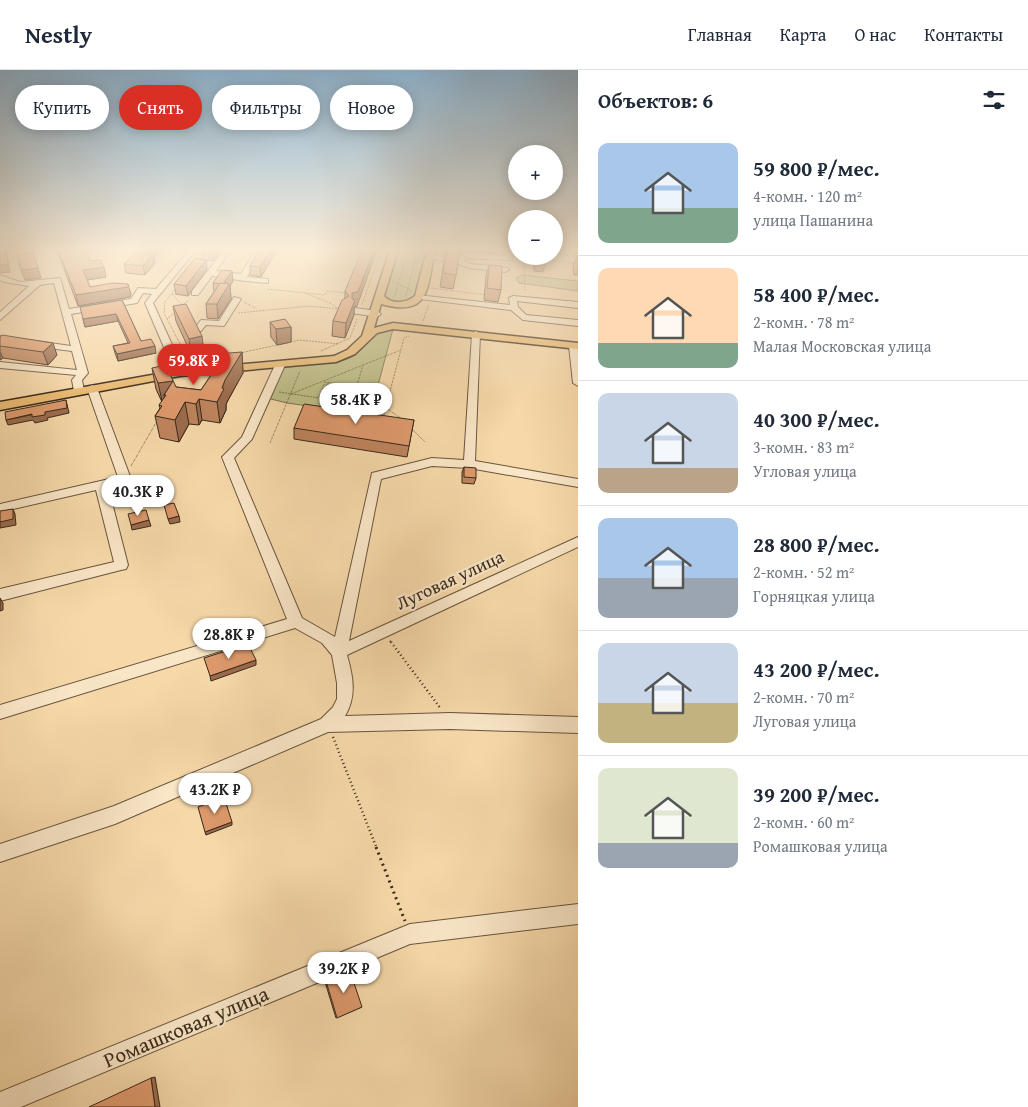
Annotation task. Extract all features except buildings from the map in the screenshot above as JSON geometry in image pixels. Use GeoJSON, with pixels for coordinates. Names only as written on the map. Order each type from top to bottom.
{"type":"FeatureCollection","features":[{"type":"Feature","properties":{"kind":"main road"},"geometry":{"type":"LineString","coordinates":[[380,298],[386,303],[405,303],[417,302],[419,298]]}},
{"type":"Feature","properties":{"kind":"main road"},"geometry":{"type":"LineString","coordinates":[[380,298],[384,317]]}},
{"type":"Feature","properties":{"kind":"main road"},"geometry":{"type":"LineString","coordinates":[[366,335],[373,330],[389,308],[405,303]]}},
{"type":"Feature","properties":{"kind":"main road"},"geometry":{"type":"LineString","coordinates":[[384,317],[476,334],[576,346]]}},
{"type":"Feature","properties":{"kind":"main road"},"geometry":{"type":"LineString","coordinates":[[0,406],[180,373],[342,357],[351,352],[384,317]]}},
{"type":"Feature","properties":{"kind":"street"},"geometry":{"type":"LineString","coordinates":[[0,317],[21,298]]}},
{"type":"Feature","properties":{"kind":"street"},"geometry":{"type":"LineString","coordinates":[[62,298],[82,372],[77,380],[79,391]]}},
{"type":"Feature","properties":{"kind":"street"},"geometry":{"type":"LineString","coordinates":[[66,312],[134,301],[135,298]]}},
{"type":"Feature","properties":{"kind":"street"},"geometry":{"type":"LineString","coordinates":[[153,298],[149,303],[180,373]]}},
{"type":"Feature","properties":{"kind":"street"},"geometry":{"type":"LineString","coordinates":[[459,298],[514,308],[523,316],[578,323]]}},
{"type":"Feature","properties":{"kind":"street"},"geometry":{"type":"LineString","coordinates":[[513,298],[514,308]]}},
{"type":"Feature","properties":{"kind":"street"},"geometry":{"type":"LineString","coordinates":[[518,298],[578,305]]}},
{"type":"Feature","properties":{"kind":"street"},"geometry":{"type":"LineString","coordinates":[[198,329],[204,322],[221,324],[238,299]]}},
{"type":"Feature","properties":{"kind":"street"},"geometry":{"type":"LineString","coordinates":[[357,312],[384,317]]}},
{"type":"Feature","properties":{"kind":"street"},"geometry":{"type":"LineString","coordinates":[[469,464],[476,334]]}},
{"type":"Feature","properties":{"kind":"street"},"geometry":{"type":"LineString","coordinates":[[0,339],[76,349]]}},
{"type":"Feature","properties":{"kind":"street"},"geometry":{"type":"LineString","coordinates":[[576,346],[578,383]]}},
{"type":"Feature","properties":{"kind":"street"},"geometry":{"type":"LineString","coordinates":[[285,364],[268,391],[247,439],[228,457],[296,622],[327,639],[339,652]]}},
{"type":"Feature","properties":{"kind":"street"},"geometry":{"type":"LineString","coordinates":[[0,365],[82,372]]}},
{"type":"Feature","properties":{"kind":"street"},"geometry":{"type":"LineString","coordinates":[[0,376],[18,368]]}},
{"type":"Feature","properties":{"kind":"street"},"geometry":{"type":"LineString","coordinates":[[0,508],[125,479],[92,388]]}},
{"type":"Feature","properties":{"kind":"street"},"geometry":{"type":"LineString","coordinates":[[0,853],[115,815],[327,724],[341,711],[344,698],[343,668],[339,652],[376,476],[432,462],[469,464],[578,483]]}},
{"type":"Feature","properties":{"kind":"street"},"geometry":{"type":"LineString","coordinates":[[0,595],[121,565],[101,484]]}},
{"type":"Feature","properties":{"kind":"street","name":"Луговая улица"},"geometry":{"type":"LineString","coordinates":[[339,652],[384,633],[578,542]]}},
{"type":"Feature","properties":{"kind":"street"},"geometry":{"type":"LineString","coordinates":[[0,712],[296,622]]}},
{"type":"Feature","properties":{"kind":"street"},"geometry":{"type":"LineString","coordinates":[[327,724],[450,721],[578,725]]}},
{"type":"Feature","properties":{"kind":"street","name":"Ромашковая улица"},"geometry":{"type":"LineString","coordinates":[[0,1104],[410,934],[578,914]]}},
{"type":"Feature","properties":{"kind":"path"},"geometry":{"type":"LineString","coordinates":[[168,298],[165,302],[164,313],[190,364]]}},
{"type":"Feature","properties":{"kind":"path"},"geometry":{"type":"LineString","coordinates":[[176,298],[186,310]]}},
{"type":"Feature","properties":{"kind":"path"},"geometry":{"type":"LineString","coordinates":[[167,319],[190,298]]}},
{"type":"Feature","properties":{"kind":"path"},"geometry":{"type":"LineString","coordinates":[[226,315],[310,306],[338,309],[333,303],[316,298]]}},
{"type":"Feature","properties":{"kind":"path"},"geometry":{"type":"LineString","coordinates":[[314,355],[350,338],[362,298]]}},
{"type":"Feature","properties":{"kind":"path"},"geometry":{"type":"LineString","coordinates":[[405,303],[406,298]]}},
{"type":"Feature","properties":{"kind":"path"},"geometry":{"type":"LineString","coordinates":[[238,299],[259,310]]}},
{"type":"Feature","properties":{"kind":"path"},"geometry":{"type":"LineString","coordinates":[[383,418],[404,338]]}},
{"type":"Feature","properties":{"kind":"path"},"geometry":{"type":"LineString","coordinates":[[290,394],[325,382],[332,377],[401,350]]}},
{"type":"Feature","properties":{"kind":"path"},"geometry":{"type":"LineString","coordinates":[[270,443],[300,370],[285,364]]}},
{"type":"Feature","properties":{"kind":"path"},"geometry":{"type":"LineString","coordinates":[[349,413],[363,366]]}},
{"type":"Feature","properties":{"kind":"path"},"geometry":{"type":"LineString","coordinates":[[325,382],[390,391]]}},
{"type":"Feature","properties":{"kind":"path"},"geometry":{"type":"LineString","coordinates":[[319,398],[325,382]]}},
{"type":"Feature","properties":{"kind":"path"},"geometry":{"type":"LineString","coordinates":[[268,391],[386,408],[404,421]]}},
{"type":"Feature","properties":{"kind":"path"},"geometry":{"type":"LineString","coordinates":[[125,479],[125,473],[135,461],[157,421]]}},
{"type":"Feature","properties":{"kind":"path"},"geometry":{"type":"LineString","coordinates":[[409,426],[425,442]]}},
{"type":"Feature","properties":{"kind":"path"},"geometry":{"type":"LineString","coordinates":[[384,633],[450,721]]}},
{"type":"Feature","properties":{"kind":"path"},"geometry":{"type":"LineString","coordinates":[[327,724],[410,934]]}},
{"type":"Feature","properties":{"kind":"green space"},"geometry":{"type":"Polygon","coordinates":[[[383,298],[416,298],[407,303],[383,298]]]}},
{"type":"Feature","properties":{"kind":"green space"},"geometry":{"type":"Polygon","coordinates":[[[393,329],[373,404],[359,413],[287,403],[267,398],[281,367],[330,363],[348,359],[360,351],[372,338],[386,330],[393,329]],[[327,384],[322,397],[350,401],[354,388],[327,384]]]}}]}
